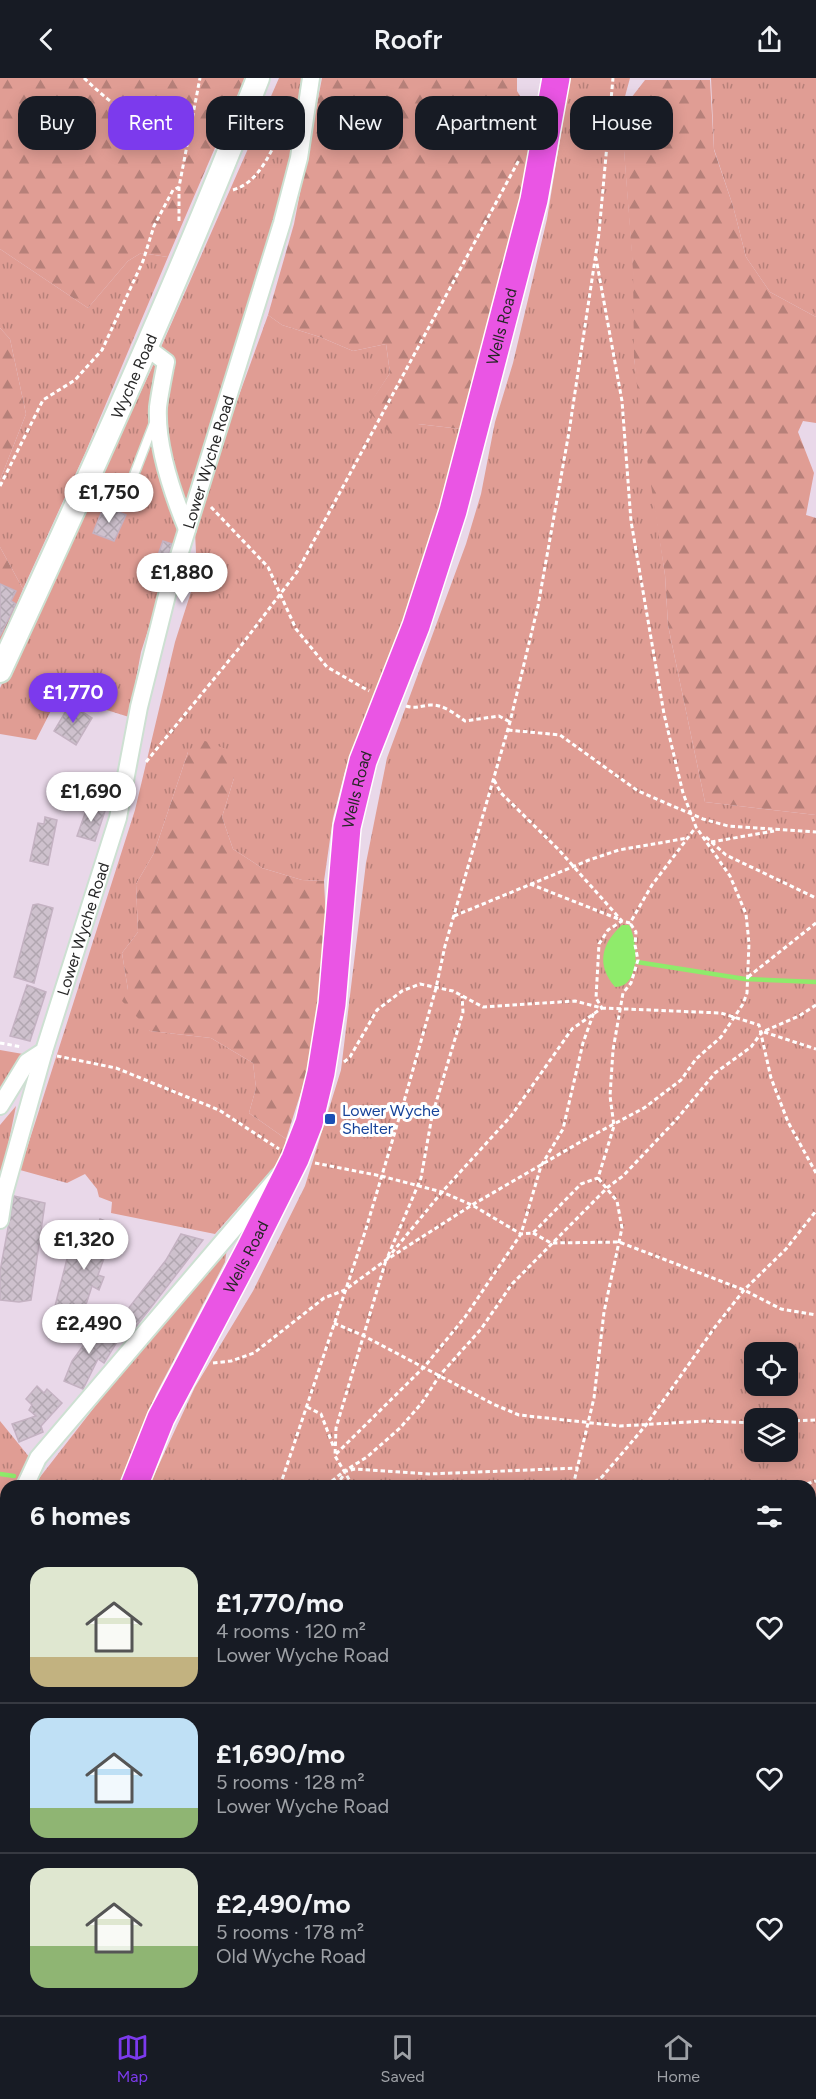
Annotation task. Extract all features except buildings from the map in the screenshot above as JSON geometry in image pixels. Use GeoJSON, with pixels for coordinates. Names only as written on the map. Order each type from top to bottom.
{"type":"FeatureCollection","features":[{"type":"Feature","properties":{"kind":"highway","name":"Wells Road"},"geometry":{"type":"LineString","coordinates":[[136,1480],[161,1418],[293,1163],[309,1123],[321,1073],[332,1004],[347,827],[363,760],[416,626],[453,511],[534,200],[556,78]]}},
{"type":"Feature","properties":{"kind":"main road","name":"Wyche Road"},"geometry":{"type":"LineString","coordinates":[[0,671],[146,347],[210,198],[258,78]]}},
{"type":"Feature","properties":{"kind":"street","name":"Lower Wyche Road"},"geometry":{"type":"LineString","coordinates":[[0,1220],[4,1194],[44,1052],[62,1000],[126,785],[150,655],[282,223],[299,158],[311,78]]}},
{"type":"Feature","properties":{"kind":"street"},"geometry":{"type":"LineString","coordinates":[[146,347],[166,362],[158,409],[163,453],[175,501],[187,529]]}},
{"type":"Feature","properties":{"kind":"street"},"geometry":{"type":"LineString","coordinates":[[0,1106],[27,1062],[44,1052]]}},
{"type":"Feature","properties":{"kind":"street"},"geometry":{"type":"LineString","coordinates":[[28,1480],[38,1458],[271,1184],[293,1163]]}},
{"type":"Feature","properties":{"kind":"lane"},"geometry":{"type":"LineString","coordinates":[[122,506],[158,409]]}},
{"type":"Feature","properties":{"kind":"path"},"geometry":{"type":"LineString","coordinates":[[84,78],[108,99]]}},
{"type":"Feature","properties":{"kind":"path"},"geometry":{"type":"LineString","coordinates":[[194,108],[200,78]]}},
{"type":"Feature","properties":{"kind":"path"},"geometry":{"type":"LineString","coordinates":[[283,1480],[381,1176],[436,988],[453,916],[510,722],[540,594],[568,432],[607,161],[613,78]]}},
{"type":"Feature","properties":{"kind":"path"},"geometry":{"type":"LineString","coordinates":[[0,486],[43,400],[75,380],[102,350],[143,261],[154,226],[172,190],[179,187],[186,150]]}},
{"type":"Feature","properties":{"kind":"path"},"geometry":{"type":"LineString","coordinates":[[210,198],[244,187],[259,172],[271,150]]}},
{"type":"Feature","properties":{"kind":"path"},"geometry":{"type":"LineString","coordinates":[[126,785],[240,647],[297,572],[519,159]]}},
{"type":"Feature","properties":{"kind":"path"},"geometry":{"type":"LineString","coordinates":[[191,1362],[231,1361],[254,1353],[324,1298],[345,1290],[386,1260],[472,1205],[582,1141],[645,1108],[681,1080],[696,1059],[721,1037],[736,1016],[747,993],[749,943],[746,914],[730,876],[696,827],[683,793],[664,714],[631,521],[622,401],[595,253]]}},
{"type":"Feature","properties":{"kind":"path"},"geometry":{"type":"LineString","coordinates":[[198,495],[268,567],[282,593],[296,628],[327,667],[386,700],[412,708],[433,704],[448,709],[465,721],[499,716],[510,722]]}},
{"type":"Feature","properties":{"kind":"path"},"geometry":{"type":"LineString","coordinates":[[508,729],[560,735],[638,791],[692,812],[703,819],[728,826],[816,832]]}},
{"type":"Feature","properties":{"kind":"path"},"geometry":{"type":"LineString","coordinates":[[494,780],[501,794],[573,866],[622,921]]}},
{"type":"Feature","properties":{"kind":"path"},"geometry":{"type":"LineString","coordinates":[[630,923],[652,885],[696,827]]}},
{"type":"Feature","properties":{"kind":"path"},"geometry":{"type":"LineString","coordinates":[[711,842],[784,830]]}},
{"type":"Feature","properties":{"kind":"path"},"geometry":{"type":"LineString","coordinates":[[702,834],[726,855],[816,898]]}},
{"type":"Feature","properties":{"kind":"path"},"geometry":{"type":"LineString","coordinates":[[453,916],[573,866],[619,850],[688,838]]}},
{"type":"Feature","properties":{"kind":"path"},"geometry":{"type":"LineString","coordinates":[[530,884],[630,923],[636,932],[638,960],[631,983],[623,993],[623,1008],[613,1050],[610,1096],[614,1126],[598,1178]]}},
{"type":"Feature","properties":{"kind":"path"},"geometry":{"type":"LineString","coordinates":[[602,1008],[596,998],[599,944],[608,930],[622,921]]}},
{"type":"Feature","properties":{"kind":"path"},"geometry":{"type":"LineString","coordinates":[[748,977],[816,923]]}},
{"type":"Feature","properties":{"kind":"path"},"geometry":{"type":"LineString","coordinates":[[321,1073],[336,1069],[350,1057],[376,1010],[402,991],[420,984],[462,996],[483,1007],[575,1001],[602,1008],[721,1013],[736,1016],[759,1025],[771,1078],[788,1122],[816,1173]]}},
{"type":"Feature","properties":{"kind":"path"},"geometry":{"type":"LineString","coordinates":[[335,1454],[336,1428],[386,1260],[417,1186],[432,1116],[463,1012],[462,996]]}},
{"type":"Feature","properties":{"kind":"path"},"geometry":{"type":"LineString","coordinates":[[334,1480],[367,1457],[400,1428],[421,1404],[440,1375],[481,1329],[512,1284],[551,1243],[572,1226],[608,1188],[623,1176],[676,1120],[715,1073],[751,1047],[762,1032],[799,1016],[816,1005]]}},
{"type":"Feature","properties":{"kind":"path"},"geometry":{"type":"LineString","coordinates":[[386,1260],[442,1192],[511,1116],[572,1029],[594,1011],[602,1008]]}},
{"type":"Feature","properties":{"kind":"path"},"geometry":{"type":"LineString","coordinates":[[335,1454],[425,1366],[465,1317],[485,1284],[521,1234],[541,1166],[563,1129],[583,1043],[594,1011]]}},
{"type":"Feature","properties":{"kind":"path"},"geometry":{"type":"LineString","coordinates":[[762,1032],[816,1049]]}},
{"type":"Feature","properties":{"kind":"path"},"geometry":{"type":"LineString","coordinates":[[0,1043],[116,1068],[219,1110],[293,1163],[381,1176],[442,1192],[472,1205],[521,1234],[533,1233],[551,1243],[619,1242],[744,1290],[781,1309],[816,1315]]}},
{"type":"Feature","properties":{"kind":"path"},"geometry":{"type":"LineString","coordinates":[[575,1480],[594,1398],[604,1312],[622,1228],[617,1202],[598,1178]]}},
{"type":"Feature","properties":{"kind":"path"},"geometry":{"type":"LineString","coordinates":[[533,1233],[581,1184],[598,1178]]}},
{"type":"Feature","properties":{"kind":"path"},"geometry":{"type":"LineString","coordinates":[[597,1480],[646,1425],[744,1290],[786,1249],[816,1211]]}},
{"type":"Feature","properties":{"kind":"path"},"geometry":{"type":"LineString","coordinates":[[334,1323],[425,1366],[493,1404],[519,1415],[620,1426],[706,1421],[744,1423]]}},
{"type":"Feature","properties":{"kind":"path"},"geometry":{"type":"LineString","coordinates":[[307,1407],[321,1414],[330,1433],[337,1461],[348,1480]]}},
{"type":"Feature","properties":{"kind":"path"},"geometry":{"type":"LineString","coordinates":[[798,1421],[816,1420]]}},
{"type":"Feature","properties":{"kind":"path"},"geometry":{"type":"LineString","coordinates":[[339,1480],[344,1472],[355,1469],[429,1474],[578,1468]]}},
{"type":"Feature","properties":{"kind":"green space"},"geometry":{"type":"Polygon","coordinates":[[[0,78],[245,78],[237,96],[206,96],[206,150],[214,150],[168,257],[141,253],[128,261],[88,308],[0,249],[0,78]]]}},
{"type":"Feature","properties":{"kind":"green space"},"geometry":{"type":"Polygon","coordinates":[[[279,78],[305,78],[303,96],[271,96],[279,78]]]}},
{"type":"Feature","properties":{"kind":"green space"},"geometry":{"type":"Polygon","coordinates":[[[322,78],[517,78],[517,91],[520,96],[415,96],[415,150],[533,150],[533,159],[461,429],[418,424],[394,437],[366,409],[390,373],[386,344],[353,351],[282,325],[268,315],[294,224],[317,104],[317,150],[403,150],[403,96],[319,96],[322,78]]]}},
{"type":"Feature","properties":{"kind":"green space"},"geometry":{"type":"Polygon","coordinates":[[[570,78],[630,78],[625,96],[570,96],[570,150],[624,150],[634,277],[634,358],[665,575],[668,625],[705,802],[816,815],[816,1480],[152,1480],[195,1387],[253,1291],[305,1186],[341,1070],[366,863],[387,758],[466,544],[481,494],[495,422],[513,363],[547,219],[570,78]]]}},
{"type":"Feature","properties":{"kind":"green space"},"geometry":{"type":"Polygon","coordinates":[[[711,78],[816,78],[816,317],[770,292],[746,257],[733,206],[714,149],[711,78]]]}},
{"type":"Feature","properties":{"kind":"green space"},"geometry":{"type":"Polygon","coordinates":[[[645,80],[710,80],[714,150],[733,206],[746,257],[770,292],[816,317],[816,423],[803,421],[798,432],[814,473],[806,515],[816,518],[816,815],[705,802],[668,625],[665,575],[640,414],[634,358],[633,270],[624,150],[673,150],[673,96],[633,96],[645,80]]]}},
{"type":"Feature","properties":{"kind":"green space"},"geometry":{"type":"Polygon","coordinates":[[[247,150],[293,150],[266,258],[141,652],[129,717],[59,695],[36,740],[0,734],[0,688],[151,370],[247,150]]]}},
{"type":"Feature","properties":{"kind":"green space"},"geometry":{"type":"Polygon","coordinates":[[[0,249],[88,308],[128,261],[141,253],[168,257],[86,451],[23,589],[0,547],[0,480],[26,414],[10,339],[0,328],[0,249]]]}},
{"type":"Feature","properties":{"kind":"green space"},"geometry":{"type":"Polygon","coordinates":[[[268,315],[282,325],[353,351],[386,344],[390,373],[367,409],[418,424],[461,429],[429,557],[345,771],[333,818],[324,881],[302,880],[262,868],[233,849],[222,817],[234,778],[188,752],[154,853],[136,884],[138,932],[122,953],[128,990],[150,1031],[211,1038],[253,1063],[256,1088],[249,1113],[286,1139],[283,1157],[215,1234],[111,1213],[112,1202],[99,1197],[97,1189],[85,1174],[67,1183],[20,1170],[135,810],[175,642],[197,573],[195,532],[219,451],[268,315]]]}},
{"type":"Feature","properties":{"kind":"green space"},"geometry":{"type":"Polygon","coordinates":[[[0,328],[10,339],[26,414],[0,480],[0,328]]]}},
{"type":"Feature","properties":{"kind":"green space"},"geometry":{"type":"Polygon","coordinates":[[[0,547],[23,589],[0,644],[0,547]]]}},
{"type":"Feature","properties":{"kind":"green space"},"geometry":{"type":"Polygon","coordinates":[[[200,739],[231,751],[234,778],[222,817],[233,849],[262,868],[302,880],[324,881],[326,921],[316,1045],[286,1139],[249,1113],[256,1088],[253,1063],[211,1038],[150,1031],[122,1001],[128,990],[122,953],[138,932],[136,884],[154,853],[188,752],[200,739]]]}},
{"type":"Feature","properties":{"kind":"green space"},"geometry":{"type":"Polygon","coordinates":[[[0,1050],[23,1054],[0,1090],[0,1050]]]}},
{"type":"Feature","properties":{"kind":"green space"},"geometry":{"type":"Polygon","coordinates":[[[16,1106],[0,1184],[0,1125],[16,1106]]]}},
{"type":"Feature","properties":{"kind":"green space"},"geometry":{"type":"Polygon","coordinates":[[[229,1234],[225,1262],[156,1394],[122,1480],[38,1480],[229,1234]]]}},
{"type":"Feature","properties":{"kind":"green space"},"geometry":{"type":"Polygon","coordinates":[[[0,1421],[30,1458],[21,1480],[0,1480],[0,1421]]]}},
{"type":"Feature","properties":{"kind":"shaded area"},"geometry":{"type":"Polygon","coordinates":[[[622,925],[629,925],[632,932],[635,962],[629,980],[615,987],[603,963],[609,940],[622,925]]]}},
{"type":"Feature","properties":{"kind":"waterway"},"geometry":{"type":"LineString","coordinates":[[637,962],[745,979],[816,982]]}},
{"type":"Feature","properties":{"kind":"waterway"},"geometry":{"type":"LineString","coordinates":[[0,1474],[14,1476]]}},
{"type":"Feature","properties":{"kind":"place","name":"Lower Wyche Shelter"},"geometry":{"type":"Point","coordinates":[330,1119]}}]}
